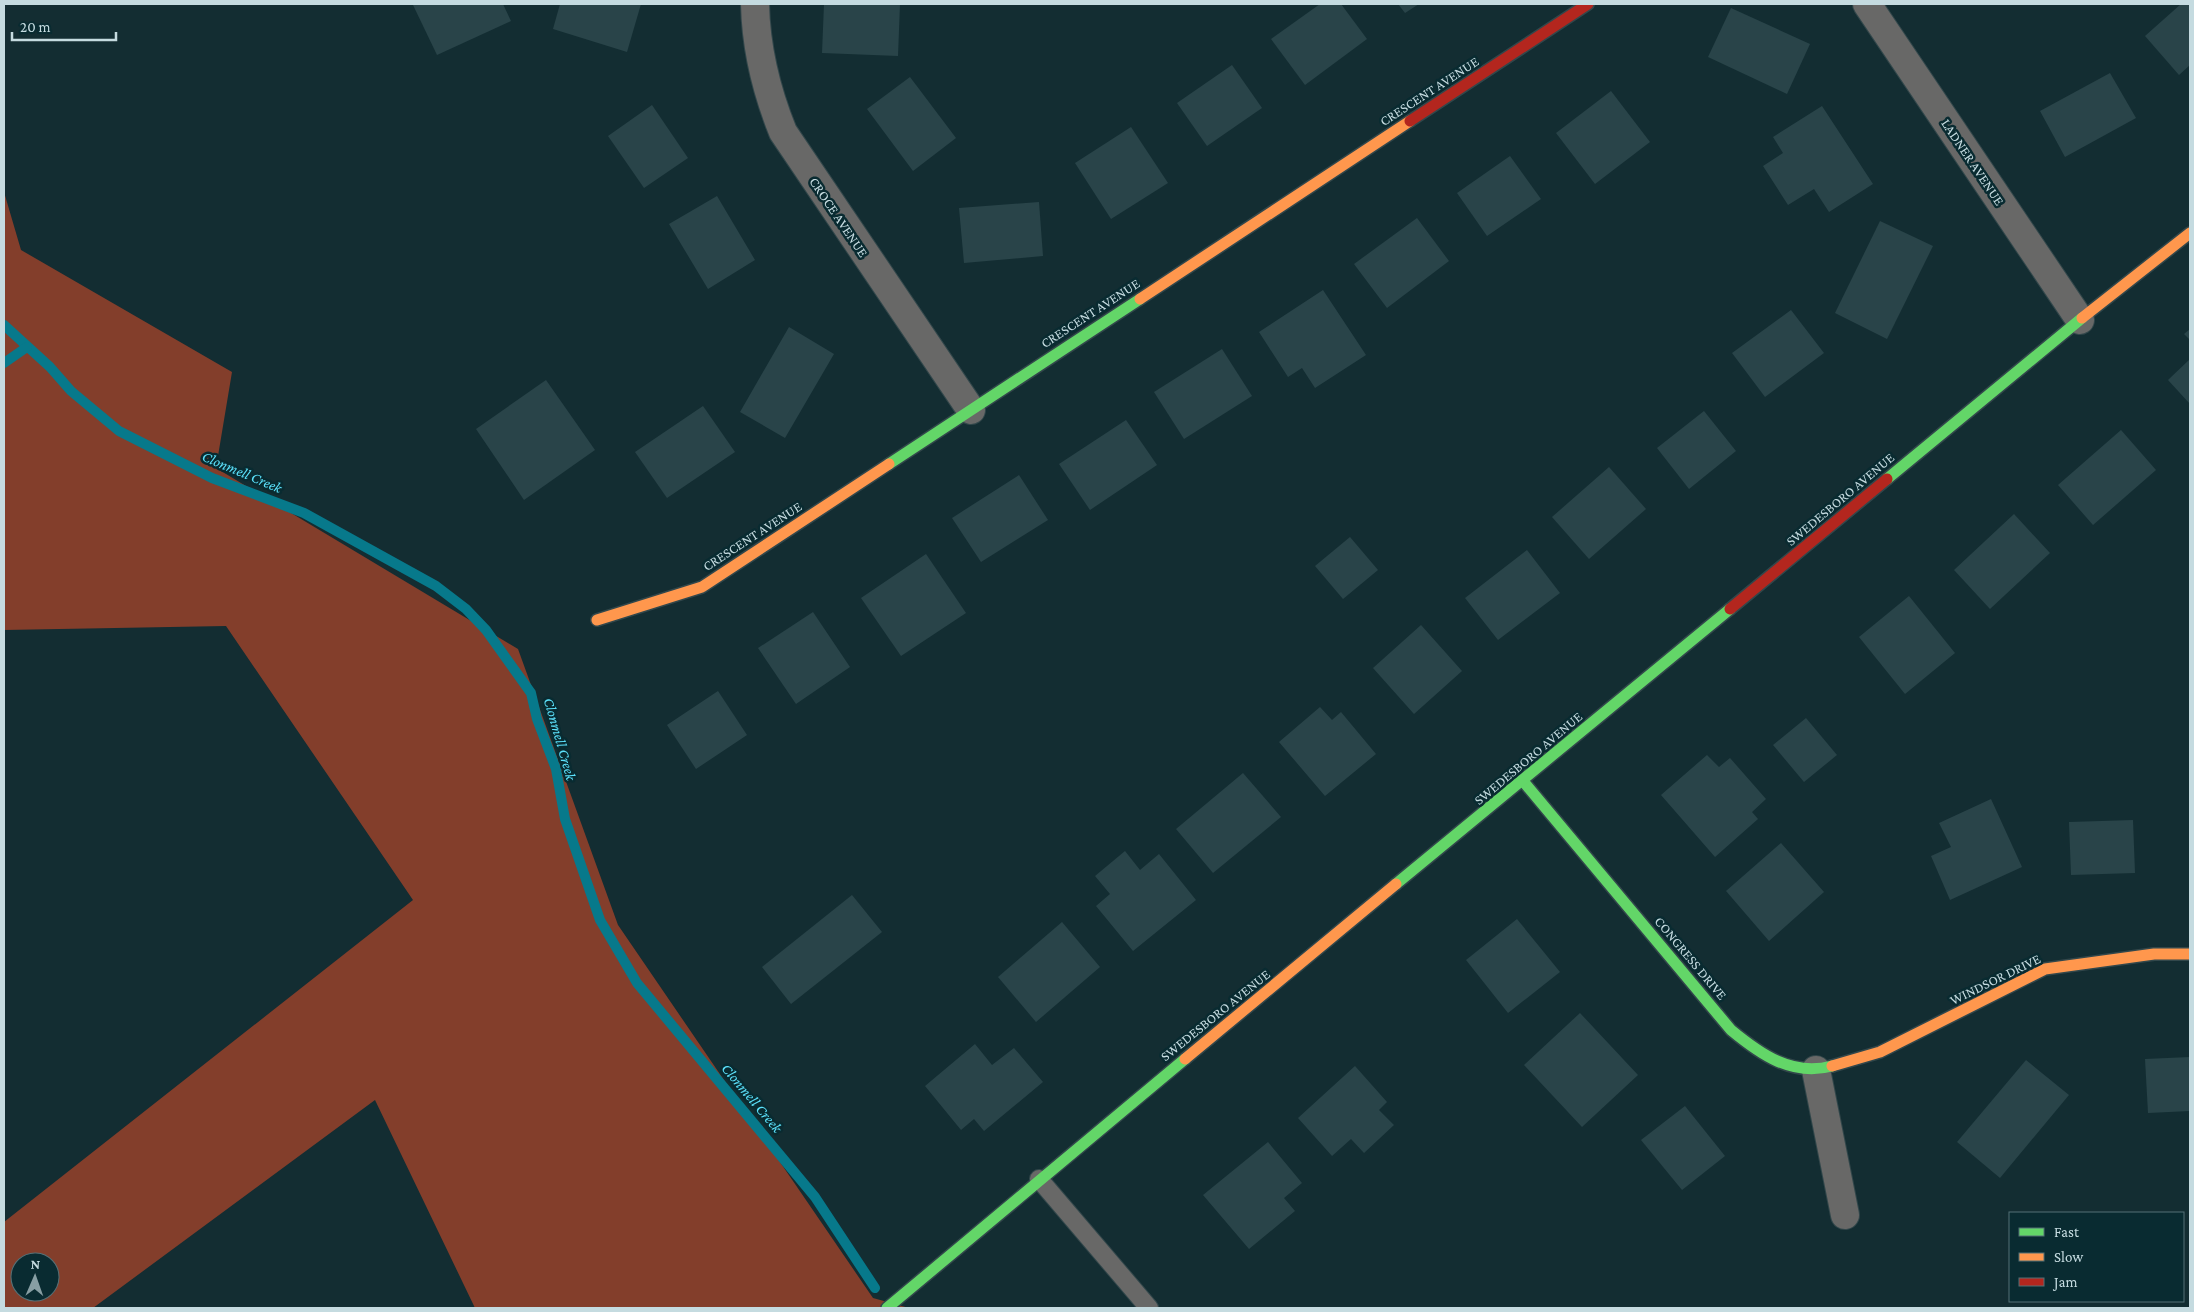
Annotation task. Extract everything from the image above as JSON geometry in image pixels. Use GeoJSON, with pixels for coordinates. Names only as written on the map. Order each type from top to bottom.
{"type":"FeatureCollection","features":[{"type":"Feature","properties":{"kind":"street","name":"CROCE AVENUE"},"geometry":{"type":"LineString","coordinates":[[755,4],[756,35],[762,68],[770,100],[783,132],[970,410]]}},
{"type":"Feature","properties":{"kind":"street","name":"CRESCENT AVENUE"},"geometry":{"type":"LineString","coordinates":[[597,620],[702,587],[1588,4]]}},
{"type":"Feature","properties":{"kind":"street","name":"LADNER AVENUE"},"geometry":{"type":"LineString","coordinates":[[1867,4],[2080,320]]}},
{"type":"Feature","properties":{"kind":"street","name":"SWEDESBORO AVENUE"},"geometry":{"type":"LineString","coordinates":[[887,1308],[1039,1180],[2080,320],[2190,233]]}},
{"type":"Feature","properties":{"kind":"street","name":"CONGRESS DRIVE"},"geometry":{"type":"LineString","coordinates":[[1523,781],[1732,1030],[1755,1050],[1780,1064],[1816,1070],[1880,1052]]}},
{"type":"Feature","properties":{"kind":"street","name":"WINDSOR DRIVE"},"geometry":{"type":"LineString","coordinates":[[1880,1052],[2045,969],[2154,954],[2190,954]]}},
{"type":"Feature","properties":{"kind":"street"},"geometry":{"type":"LineString","coordinates":[[1816,1070],[1845,1215]]}},
{"type":"Feature","properties":{"kind":"lane"},"geometry":{"type":"LineString","coordinates":[[1039,1180],[1148,1308]]}},
{"type":"Feature","properties":{"kind":"shaded area"},"geometry":{"type":"Polygon","coordinates":[[[4,192],[21,250],[232,372],[216,468],[518,649],[618,925],[873,1298],[909,1308],[475,1308],[375,1100],[93,1308],[4,1308],[4,1222],[413,900],[226,626],[4,630],[4,192]]]}},
{"type":"Feature","properties":{"kind":"building"},"geometry":{"type":"Polygon","coordinates":[[[503,4],[511,21],[437,55],[413,5],[503,4]]]}},
{"type":"Feature","properties":{"kind":"building"},"geometry":{"type":"Polygon","coordinates":[[[560,4],[641,4],[627,52],[553,29],[560,4]]]}},
{"type":"Feature","properties":{"kind":"building"},"geometry":{"type":"Polygon","coordinates":[[[824,4],[900,4],[898,56],[822,53],[824,4]]]}},
{"type":"Feature","properties":{"kind":"building"},"geometry":{"type":"Polygon","coordinates":[[[1320,4],[1341,4],[1367,39],[1305,85],[1271,39],[1320,4]]]}},
{"type":"Feature","properties":{"kind":"building"},"geometry":{"type":"Polygon","coordinates":[[[1398,4],[1419,4],[1405,13],[1398,4]]]}},
{"type":"Feature","properties":{"kind":"building"},"geometry":{"type":"Polygon","coordinates":[[[2181,4],[2190,4],[2190,65],[2179,75],[2145,36],[2181,4]]]}},
{"type":"Feature","properties":{"kind":"building"},"geometry":{"type":"Polygon","coordinates":[[[1731,8],[1810,44],[1787,94],[1708,57],[1731,8]]]}},
{"type":"Feature","properties":{"kind":"building"},"geometry":{"type":"Polygon","coordinates":[[[1232,65],[1262,108],[1207,146],[1177,103],[1232,65]]]}},
{"type":"Feature","properties":{"kind":"building"},"geometry":{"type":"Polygon","coordinates":[[[2110,73],[2136,118],[2065,157],[2040,111],[2110,73]]]}},
{"type":"Feature","properties":{"kind":"building"},"geometry":{"type":"Polygon","coordinates":[[[910,77],[956,138],[913,171],[867,109],[910,77]]]}},
{"type":"Feature","properties":{"kind":"building"},"geometry":{"type":"Polygon","coordinates":[[[1611,91],[1650,142],[1595,184],[1556,133],[1611,91]]]}},
{"type":"Feature","properties":{"kind":"building"},"geometry":{"type":"Polygon","coordinates":[[[652,105],[688,158],[644,188],[608,136],[652,105]]]}},
{"type":"Feature","properties":{"kind":"building"},"geometry":{"type":"Polygon","coordinates":[[[1822,106],[1873,184],[1829,212],[1814,189],[1788,205],[1763,166],[1783,153],[1773,137],[1822,106]]]}},
{"type":"Feature","properties":{"kind":"building"},"geometry":{"type":"Polygon","coordinates":[[[1131,127],[1168,183],[1111,219],[1075,163],[1131,127]]]}},
{"type":"Feature","properties":{"kind":"building"},"geometry":{"type":"Polygon","coordinates":[[[1510,156],[1541,199],[1487,236],[1457,193],[1510,156]]]}},
{"type":"Feature","properties":{"kind":"building"},"geometry":{"type":"Polygon","coordinates":[[[717,196],[755,260],[708,289],[669,224],[717,196]]]}},
{"type":"Feature","properties":{"kind":"building"},"geometry":{"type":"Polygon","coordinates":[[[1039,202],[1043,256],[964,263],[959,208],[1039,202]]]}},
{"type":"Feature","properties":{"kind":"building"},"geometry":{"type":"Polygon","coordinates":[[[1417,218],[1449,261],[1387,308],[1354,264],[1417,218]]]}},
{"type":"Feature","properties":{"kind":"building"},"geometry":{"type":"Polygon","coordinates":[[[1880,221],[1933,246],[1887,339],[1835,313],[1880,221]]]}},
{"type":"Feature","properties":{"kind":"building"},"geometry":{"type":"Polygon","coordinates":[[[1323,290],[1366,355],[1315,388],[1302,368],[1288,377],[1259,332],[1323,290]]]}},
{"type":"Feature","properties":{"kind":"building"},"geometry":{"type":"Polygon","coordinates":[[[1791,310],[1824,353],[1765,397],[1732,353],[1791,310]]]}},
{"type":"Feature","properties":{"kind":"building"},"geometry":{"type":"Polygon","coordinates":[[[789,327],[834,354],[785,438],[740,412],[789,327]]]}},
{"type":"Feature","properties":{"kind":"building"},"geometry":{"type":"Polygon","coordinates":[[[2190,329],[2190,340],[2184,334],[2190,329]]]}},
{"type":"Feature","properties":{"kind":"building"},"geometry":{"type":"Polygon","coordinates":[[[1222,349],[1252,396],[1184,439],[1154,392],[1222,349]]]}},
{"type":"Feature","properties":{"kind":"building"},"geometry":{"type":"Polygon","coordinates":[[[2190,359],[2190,404],[2168,380],[2190,359]]]}},
{"type":"Feature","properties":{"kind":"building"},"geometry":{"type":"Polygon","coordinates":[[[546,380],[595,450],[524,500],[476,429],[546,380]]]}},
{"type":"Feature","properties":{"kind":"building"},"geometry":{"type":"Polygon","coordinates":[[[703,406],[735,452],[667,498],[635,452],[703,406]]]}},
{"type":"Feature","properties":{"kind":"building"},"geometry":{"type":"Polygon","coordinates":[[[1704,411],[1736,451],[1689,489],[1657,448],[1704,411]]]}},
{"type":"Feature","properties":{"kind":"building"},"geometry":{"type":"Polygon","coordinates":[[[1126,420],[1157,465],[1090,510],[1059,464],[1126,420]]]}},
{"type":"Feature","properties":{"kind":"building"},"geometry":{"type":"Polygon","coordinates":[[[2121,430],[2156,470],[2093,525],[2058,485],[2121,430]]]}},
{"type":"Feature","properties":{"kind":"building"},"geometry":{"type":"Polygon","coordinates":[[[1609,467],[1646,509],[1589,559],[1552,517],[1609,467]]]}},
{"type":"Feature","properties":{"kind":"building"},"geometry":{"type":"Polygon","coordinates":[[[1019,475],[1048,520],[981,562],[952,518],[1019,475]]]}},
{"type":"Feature","properties":{"kind":"building"},"geometry":{"type":"Polygon","coordinates":[[[2014,514],[2050,553],[1990,609],[1954,570],[2014,514]]]}},
{"type":"Feature","properties":{"kind":"building"},"geometry":{"type":"Polygon","coordinates":[[[1350,537],[1378,570],[1343,599],[1315,566],[1350,537]]]}},
{"type":"Feature","properties":{"kind":"building"},"geometry":{"type":"Polygon","coordinates":[[[1527,550],[1560,593],[1498,640],[1465,598],[1527,550]]]}},
{"type":"Feature","properties":{"kind":"building"},"geometry":{"type":"Polygon","coordinates":[[[926,554],[966,613],[901,656],[861,598],[926,554]]]}},
{"type":"Feature","properties":{"kind":"building"},"geometry":{"type":"Polygon","coordinates":[[[1909,596],[1955,653],[1905,694],[1859,637],[1909,596]]]}},
{"type":"Feature","properties":{"kind":"building"},"geometry":{"type":"Polygon","coordinates":[[[813,612],[850,667],[796,704],[758,648],[813,612]]]}},
{"type":"Feature","properties":{"kind":"building"},"geometry":{"type":"Polygon","coordinates":[[[1421,625],[1462,671],[1414,714],[1373,668],[1421,625]]]}},
{"type":"Feature","properties":{"kind":"building"},"geometry":{"type":"Polygon","coordinates":[[[718,691],[747,735],[696,769],[667,725],[718,691]]]}},
{"type":"Feature","properties":{"kind":"building"},"geometry":{"type":"Polygon","coordinates":[[[1320,707],[1332,720],[1341,712],[1376,754],[1325,796],[1279,742],[1320,707]]]}},
{"type":"Feature","properties":{"kind":"building"},"geometry":{"type":"Polygon","coordinates":[[[1806,718],[1837,755],[1804,782],[1773,745],[1806,718]]]}},
{"type":"Feature","properties":{"kind":"building"},"geometry":{"type":"Polygon","coordinates":[[[1707,755],[1719,767],[1730,758],[1766,799],[1752,812],[1758,819],[1715,857],[1661,795],[1707,755]]]}},
{"type":"Feature","properties":{"kind":"building"},"geometry":{"type":"Polygon","coordinates":[[[1243,773],[1281,817],[1213,873],[1176,829],[1243,773]]]}},
{"type":"Feature","properties":{"kind":"building"},"geometry":{"type":"Polygon","coordinates":[[[1991,799],[2022,867],[1950,900],[1931,856],[1951,847],[1939,823],[1991,799]]]}},
{"type":"Feature","properties":{"kind":"building"},"geometry":{"type":"Polygon","coordinates":[[[2133,820],[2135,873],[2071,875],[2069,822],[2133,820]]]}},
{"type":"Feature","properties":{"kind":"building"},"geometry":{"type":"Polygon","coordinates":[[[1781,843],[1824,892],[1769,941],[1726,891],[1781,843]]]}},
{"type":"Feature","properties":{"kind":"building"},"geometry":{"type":"Polygon","coordinates":[[[1125,851],[1140,870],[1159,854],[1196,900],[1133,951],[1096,906],[1110,894],[1095,876],[1125,851]]]}},
{"type":"Feature","properties":{"kind":"building"},"geometry":{"type":"Polygon","coordinates":[[[852,895],[882,932],[791,1004],[762,967],[852,895]]]}},
{"type":"Feature","properties":{"kind":"building"},"geometry":{"type":"Polygon","coordinates":[[[1517,919],[1560,972],[1508,1013],[1466,960],[1517,919]]]}},
{"type":"Feature","properties":{"kind":"building"},"geometry":{"type":"Polygon","coordinates":[[[1062,922],[1100,967],[1036,1022],[998,977],[1062,922]]]}},
{"type":"Feature","properties":{"kind":"building"},"geometry":{"type":"Polygon","coordinates":[[[1580,1013],[1638,1075],[1582,1127],[1524,1065],[1580,1013]]]}},
{"type":"Feature","properties":{"kind":"building"},"geometry":{"type":"Polygon","coordinates":[[[975,1044],[992,1065],[1014,1048],[1043,1082],[984,1131],[974,1119],[961,1130],[925,1086],[975,1044]]]}},
{"type":"Feature","properties":{"kind":"building"},"geometry":{"type":"Polygon","coordinates":[[[2190,1057],[2190,1111],[2148,1113],[2145,1059],[2190,1057]]]}},
{"type":"Feature","properties":{"kind":"building"},"geometry":{"type":"Polygon","coordinates":[[[2026,1060],[2069,1095],[2000,1178],[1957,1142],[2026,1060]]]}},
{"type":"Feature","properties":{"kind":"building"},"geometry":{"type":"Polygon","coordinates":[[[1355,1066],[1387,1102],[1379,1110],[1394,1125],[1364,1153],[1351,1139],[1332,1156],[1298,1118],[1355,1066]]]}},
{"type":"Feature","properties":{"kind":"building"},"geometry":{"type":"Polygon","coordinates":[[[1685,1106],[1725,1156],[1682,1190],[1641,1140],[1685,1106]]]}},
{"type":"Feature","properties":{"kind":"building"},"geometry":{"type":"Polygon","coordinates":[[[1268,1142],[1302,1183],[1284,1198],[1295,1211],[1249,1249],[1203,1195],[1268,1142]]]}},
{"type":"Feature","properties":{"kind":"waterway","name":"Clonmell Creek"},"geometry":{"type":"LineString","coordinates":[[4,325],[50,367],[71,391],[119,431],[212,478],[304,513],[436,586],[466,609],[486,630],[531,693],[537,719],[556,769],[565,819],[600,920],[637,983],[815,1197],[875,1288]]}},
{"type":"Feature","properties":{"kind":"waterway"},"geometry":{"type":"LineString","coordinates":[[4,363],[27,347]]}},
{"type":"Feature","properties":{"kind":"traffic: fast"},"geometry":{"type":"LineString","coordinates":[[889,464],[1140,299]]}},
{"type":"Feature","properties":{"kind":"traffic: fast"},"geometry":{"type":"LineString","coordinates":[[1887,479],[2082,318]]}},
{"type":"Feature","properties":{"kind":"traffic: fast"},"geometry":{"type":"LineString","coordinates":[[1396,884],[1730,609]]}},
{"type":"Feature","properties":{"kind":"traffic: fast"},"geometry":{"type":"LineString","coordinates":[[1523,781],[1731,1030],[1765,1055],[1790,1066],[1817,1069],[1832,1066]]}},
{"type":"Feature","properties":{"kind":"traffic: fast"},"geometry":{"type":"LineString","coordinates":[[887,1308],[1185,1059]]}},
{"type":"Feature","properties":{"kind":"traffic: slow"},"geometry":{"type":"LineString","coordinates":[[1140,299],[1410,121]]}},
{"type":"Feature","properties":{"kind":"traffic: slow"},"geometry":{"type":"LineString","coordinates":[[2082,318],[2190,233]]}},
{"type":"Feature","properties":{"kind":"traffic: slow"},"geometry":{"type":"LineString","coordinates":[[597,620],[702,587],[889,464]]}},
{"type":"Feature","properties":{"kind":"traffic: slow"},"geometry":{"type":"LineString","coordinates":[[1185,1059],[1396,884]]}},
{"type":"Feature","properties":{"kind":"traffic: slow"},"geometry":{"type":"LineString","coordinates":[[1832,1066],[1880,1052],[2045,969],[2154,954],[2190,954]]}},
{"type":"Feature","properties":{"kind":"traffic: jam"},"geometry":{"type":"LineString","coordinates":[[1410,121],[1588,4]]}},
{"type":"Feature","properties":{"kind":"traffic: jam"},"geometry":{"type":"LineString","coordinates":[[1730,609],[1887,479]]}}]}
